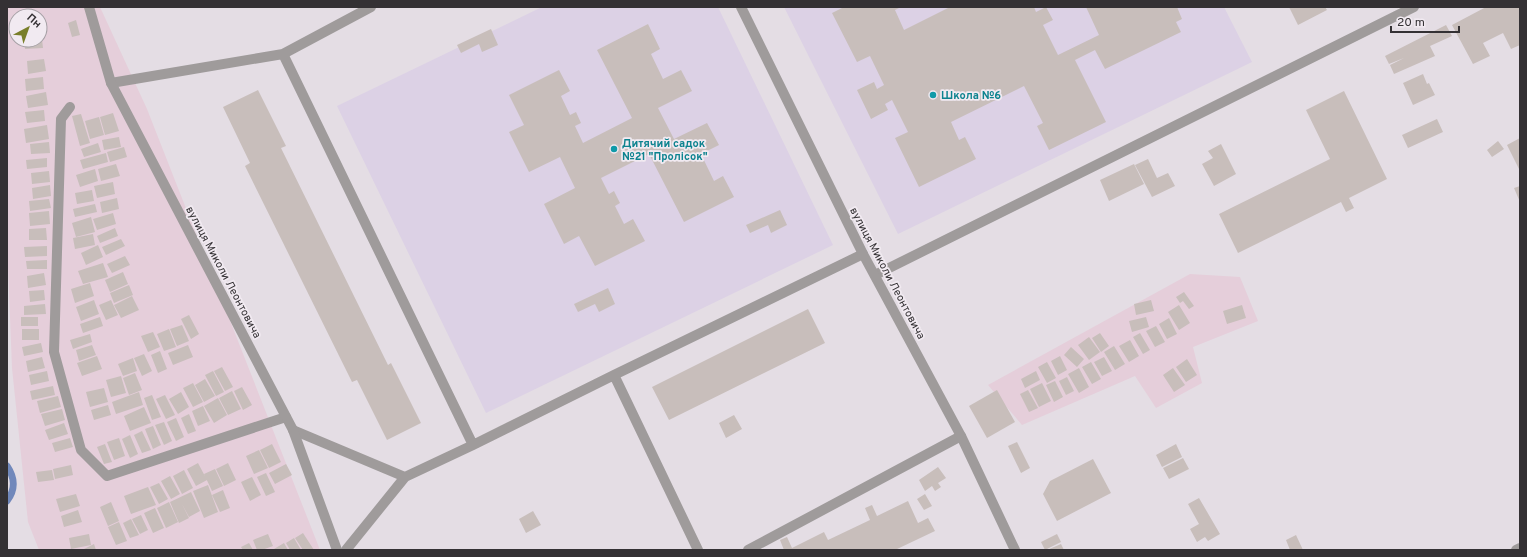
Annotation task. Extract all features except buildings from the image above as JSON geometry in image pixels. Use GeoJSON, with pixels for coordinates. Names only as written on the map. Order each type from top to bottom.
{"type":"FeatureCollection","features":[{"type":"Feature","properties":{"kind":"street","name":"вулиця Миколи Леонтовича"},"geometry":{"type":"LineString","coordinates":[[89,7],[111,83],[293,430],[337,550]]}},
{"type":"Feature","properties":{"kind":"street"},"geometry":{"type":"LineString","coordinates":[[111,83],[283,54],[371,7]]}},
{"type":"Feature","properties":{"kind":"street","name":"вулиця Миколи Леонтовича"},"geometry":{"type":"LineString","coordinates":[[741,7],[863,254],[960,436],[1015,550]]}},
{"type":"Feature","properties":{"kind":"street"},"geometry":{"type":"LineString","coordinates":[[875,275],[1414,7]]}},
{"type":"Feature","properties":{"kind":"street"},"geometry":{"type":"LineString","coordinates":[[283,54],[473,446]]}},
{"type":"Feature","properties":{"kind":"street"},"geometry":{"type":"LineString","coordinates":[[70,107],[61,119],[54,352],[81,450],[107,476],[286,416]]}},
{"type":"Feature","properties":{"kind":"street"},"geometry":{"type":"LineString","coordinates":[[346,550],[405,477],[473,446],[614,375],[863,254]]}},
{"type":"Feature","properties":{"kind":"street"},"geometry":{"type":"LineString","coordinates":[[614,375],[696,549]]}},
{"type":"Feature","properties":{"kind":"street"},"geometry":{"type":"LineString","coordinates":[[293,430],[405,477]]}},
{"type":"Feature","properties":{"kind":"street"},"geometry":{"type":"LineString","coordinates":[[748,550],[960,436]]}},
{"type":"Feature","properties":{"kind":"street"},"geometry":{"type":"LineString","coordinates":[[1516,550],[1520,548]]}},
{"type":"Feature","properties":{"kind":"shaded area"},"geometry":{"type":"Polygon","coordinates":[[[7,7],[100,7],[147,109],[320,550],[39,550],[28,522],[12,368],[7,241],[7,7]]]}},
{"type":"Feature","properties":{"kind":"shaded area"},"geometry":{"type":"Polygon","coordinates":[[[542,7],[718,7],[833,245],[486,413],[337,106],[542,7]]]}},
{"type":"Feature","properties":{"kind":"shaded area"},"geometry":{"type":"Polygon","coordinates":[[[784,7],[1224,7],[1252,62],[898,234],[784,7]]]}},
{"type":"Feature","properties":{"kind":"shaded area"},"geometry":{"type":"Polygon","coordinates":[[[1190,274],[1240,277],[1258,321],[1193,347],[1202,383],[1156,408],[1135,376],[1022,425],[988,385],[1190,274]]]}},
{"type":"Feature","properties":{"kind":"waterway"},"geometry":{"type":"LineString","coordinates":[[7,466],[13,479],[12,492],[7,501]]}},
{"type":"Feature","properties":{"kind":"place","name":"Школа №6"},"geometry":{"type":"Point","coordinates":[933,95]}},
{"type":"Feature","properties":{"kind":"place","name":"Дитячий садок №21 \"Пролісок\""},"geometry":{"type":"Point","coordinates":[614,149]}}]}
